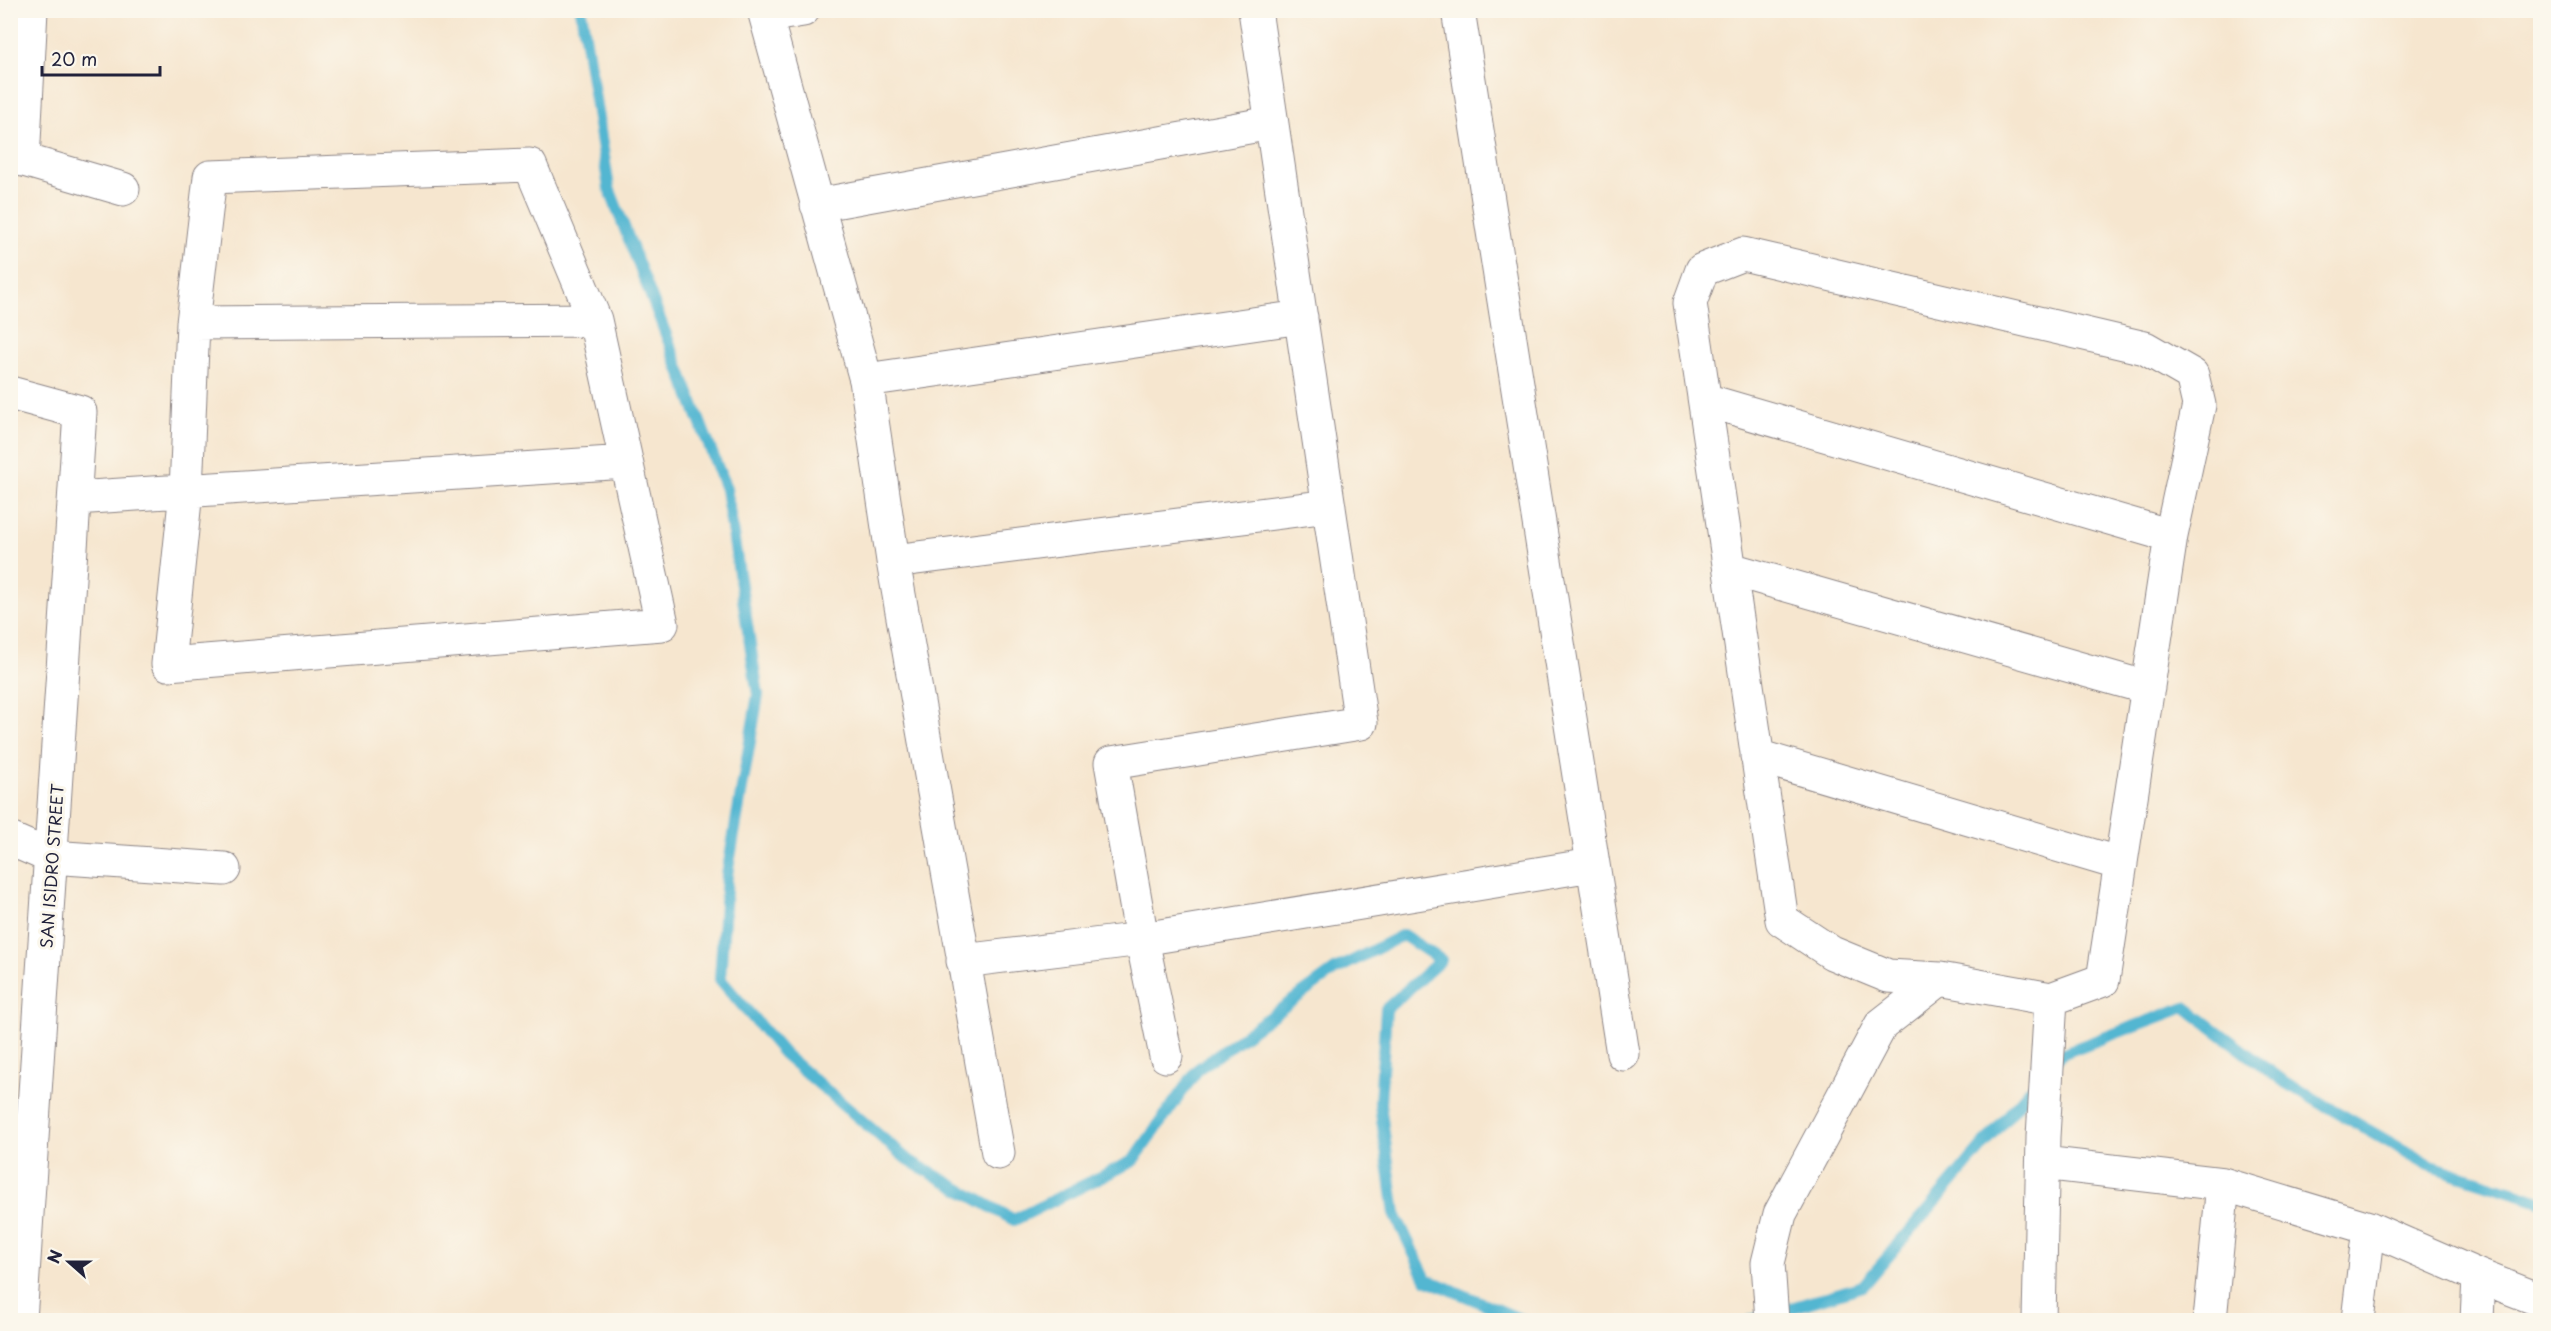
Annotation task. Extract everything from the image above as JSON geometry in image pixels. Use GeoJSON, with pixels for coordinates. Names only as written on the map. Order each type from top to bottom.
{"type":"FeatureCollection","features":[{"type":"Feature","properties":{"kind":"street"},"geometry":{"type":"LineString","coordinates":[[31,10],[17,158],[123,189]]}},
{"type":"Feature","properties":{"kind":"street"},"geometry":{"type":"LineString","coordinates":[[803,10],[765,13],[866,380],[893,561],[998,1153]]}},
{"type":"Feature","properties":{"kind":"street"},"geometry":{"type":"LineString","coordinates":[[1166,1056],[1142,939],[1111,763],[1361,723],[1255,10]]}},
{"type":"Feature","properties":{"kind":"street"},"geometry":{"type":"LineString","coordinates":[[1458,10],[1623,1054]]}},
{"type":"Feature","properties":{"kind":"street"},"geometry":{"type":"LineString","coordinates":[[817,205],[1271,123]]}},
{"type":"Feature","properties":{"kind":"street"},"geometry":{"type":"LineString","coordinates":[[530,165],[595,320],[662,624],[168,664],[186,491],[193,323],[210,177],[530,165]]}},
{"type":"Feature","properties":{"kind":"street"},"geometry":{"type":"LineString","coordinates":[[1743,254],[2145,348],[2192,375],[2199,405],[2171,536],[2103,981],[2051,999],[1940,979],[1888,976],[1832,953],[1782,920],[1690,303],[1702,270],[1743,254]]}},
{"type":"Feature","properties":{"kind":"street"},"geometry":{"type":"LineString","coordinates":[[866,380],[1300,317]]}},
{"type":"Feature","properties":{"kind":"street"},"geometry":{"type":"LineString","coordinates":[[193,323],[595,320]]}},
{"type":"Feature","properties":{"kind":"street","name":"SAN ISIDRO STREET"},"geometry":{"type":"LineString","coordinates":[[10,393],[80,412],[21,1320]]}},
{"type":"Feature","properties":{"kind":"street"},"geometry":{"type":"LineString","coordinates":[[1705,399],[2171,536]]}},
{"type":"Feature","properties":{"kind":"street"},"geometry":{"type":"LineString","coordinates":[[75,498],[626,462]]}},
{"type":"Feature","properties":{"kind":"street"},"geometry":{"type":"LineString","coordinates":[[893,561],[1329,506]]}},
{"type":"Feature","properties":{"kind":"street"},"geometry":{"type":"LineString","coordinates":[[1730,569],[2148,688]]}},
{"type":"Feature","properties":{"kind":"street"},"geometry":{"type":"LineString","coordinates":[[1757,756],[2121,864]]}},
{"type":"Feature","properties":{"kind":"street"},"geometry":{"type":"LineString","coordinates":[[10,839],[51,857],[224,868]]}},
{"type":"Feature","properties":{"kind":"street"},"geometry":{"type":"LineString","coordinates":[[963,961],[1142,939],[1592,865]]}},
{"type":"Feature","properties":{"kind":"street"},"geometry":{"type":"LineString","coordinates":[[1772,1320],[1768,1263],[1780,1214],[1881,1025],[1940,979]]}},
{"type":"Feature","properties":{"kind":"street"},"geometry":{"type":"LineString","coordinates":[[2039,1320],[2045,1091],[2051,999]]}},
{"type":"Feature","properties":{"kind":"street"},"geometry":{"type":"LineString","coordinates":[[2043,1163],[2223,1184],[2369,1228],[2479,1276],[2541,1300]]}},
{"type":"Feature","properties":{"kind":"street"},"geometry":{"type":"LineString","coordinates":[[2210,1320],[2223,1184]]}},
{"type":"Feature","properties":{"kind":"street"},"geometry":{"type":"LineString","coordinates":[[2358,1320],[2369,1228]]}},
{"type":"Feature","properties":{"kind":"street"},"geometry":{"type":"LineString","coordinates":[[2477,1320],[2479,1276]]}},
{"type":"Feature","properties":{"kind":"waterway"},"geometry":{"type":"LineString","coordinates":[[581,10],[609,188],[726,489],[758,695],[727,875],[720,979],[784,1054],[908,1160],[1014,1220],[1133,1161],[1198,1069],[1335,970],[1403,935],[1441,960],[1386,1009],[1380,1104],[1395,1214],[1426,1279],[1522,1320]]}},
{"type":"Feature","properties":{"kind":"waterway"},"geometry":{"type":"LineString","coordinates":[[2053,1063],[2061,1054],[2185,1007],[2286,1083],[2431,1166],[2540,1201]]}},
{"type":"Feature","properties":{"kind":"waterway"},"geometry":{"type":"LineString","coordinates":[[1752,1320],[1863,1286],[2038,1081]]}}]}
